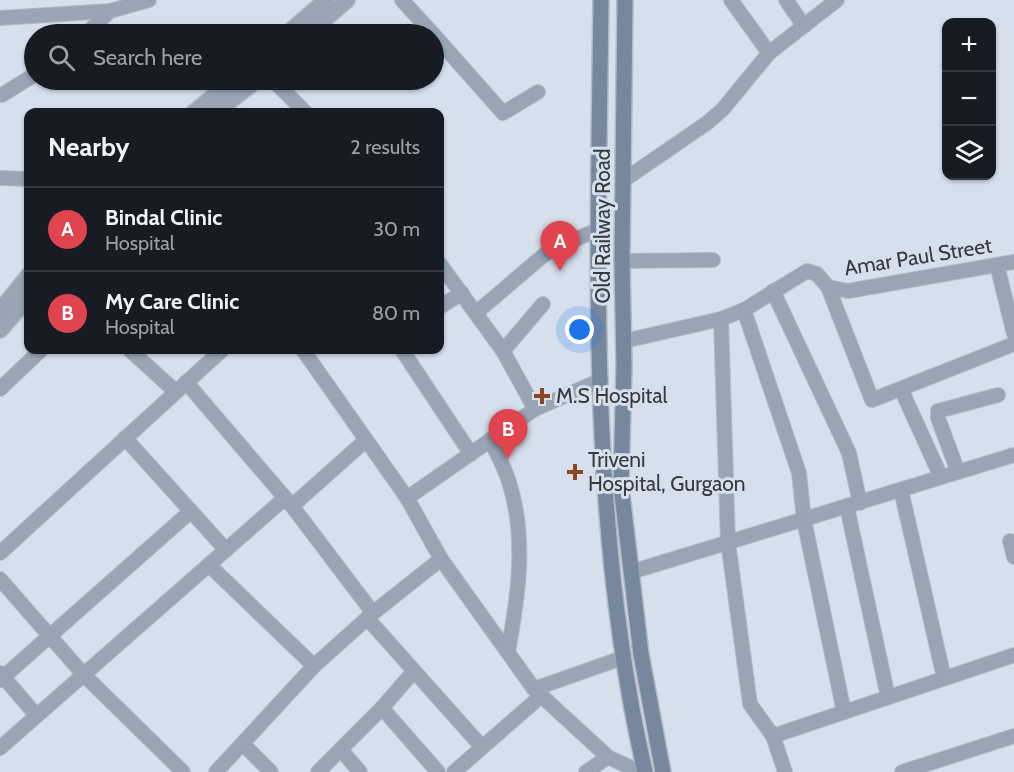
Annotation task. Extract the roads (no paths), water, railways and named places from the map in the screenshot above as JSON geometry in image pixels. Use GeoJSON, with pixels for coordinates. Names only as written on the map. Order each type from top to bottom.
{"type":"FeatureCollection","features":[{"type":"Feature","properties":{"kind":"main road","name":"Old Railway Road"},"geometry":{"type":"LineString","coordinates":[[601,0],[598,230],[607,518],[622,658],[645,772]]}},
{"type":"Feature","properties":{"kind":"main road","name":"Old Railway Road"},"geometry":{"type":"LineString","coordinates":[[625,0],[622,261],[624,366],[621,486],[641,654],[663,772]]}},
{"type":"Feature","properties":{"kind":"main road"},"geometry":{"type":"LineString","coordinates":[[600,48],[623,50]]}},
{"type":"Feature","properties":{"kind":"main road"},"geometry":{"type":"LineString","coordinates":[[601,373],[624,366]]}},
{"type":"Feature","properties":{"kind":"street"},"geometry":{"type":"LineString","coordinates":[[54,15],[64,0]]}},
{"type":"Feature","properties":{"kind":"street"},"geometry":{"type":"LineString","coordinates":[[0,18],[110,11],[131,3],[149,0]]}},
{"type":"Feature","properties":{"kind":"street"},"geometry":{"type":"LineString","coordinates":[[298,24],[326,0]]}},
{"type":"Feature","properties":{"kind":"street"},"geometry":{"type":"LineString","coordinates":[[319,24],[347,0]]}},
{"type":"Feature","properties":{"kind":"street"},"geometry":{"type":"LineString","coordinates":[[402,0],[423,24]]}},
{"type":"Feature","properties":{"kind":"street"},"geometry":{"type":"LineString","coordinates":[[731,0],[769,53]]}},
{"type":"Feature","properties":{"kind":"street"},"geometry":{"type":"LineString","coordinates":[[786,0],[804,26]]}},
{"type":"Feature","properties":{"kind":"street"},"geometry":{"type":"LineString","coordinates":[[624,180],[707,123],[723,109],[769,53],[837,0]]}},
{"type":"Feature","properties":{"kind":"street"},"geometry":{"type":"LineString","coordinates":[[96,24],[110,11]]}},
{"type":"Feature","properties":{"kind":"street"},"geometry":{"type":"LineString","coordinates":[[444,47],[503,113],[538,92]]}},
{"type":"Feature","properties":{"kind":"street"},"geometry":{"type":"LineString","coordinates":[[2,95],[24,81]]}},
{"type":"Feature","properties":{"kind":"street"},"geometry":{"type":"LineString","coordinates":[[199,108],[222,90]]}},
{"type":"Feature","properties":{"kind":"street"},"geometry":{"type":"LineString","coordinates":[[221,108],[244,90]]}},
{"type":"Feature","properties":{"kind":"street"},"geometry":{"type":"LineString","coordinates":[[283,90],[301,108]]}},
{"type":"Feature","properties":{"kind":"street"},"geometry":{"type":"LineString","coordinates":[[0,178],[24,179]]}},
{"type":"Feature","properties":{"kind":"street"},"geometry":{"type":"LineString","coordinates":[[477,312],[551,249],[598,230]]}},
{"type":"Feature","properties":{"kind":"street"},"geometry":{"type":"LineString","coordinates":[[622,261],[713,260]]}},
{"type":"Feature","properties":{"kind":"street","name":"Amar Paul Street"},"geometry":{"type":"LineString","coordinates":[[828,287],[848,291],[1014,262]]}},
{"type":"Feature","properties":{"kind":"street"},"geometry":{"type":"LineString","coordinates":[[997,265],[1014,334]]}},
{"type":"Feature","properties":{"kind":"street"},"geometry":{"type":"LineString","coordinates":[[444,269],[503,351],[535,410]]}},
{"type":"Feature","properties":{"kind":"street"},"geometry":{"type":"LineString","coordinates":[[624,340],[721,319],[744,310],[807,271],[817,274],[828,287],[870,398],[875,400],[1014,344]]}},
{"type":"Feature","properties":{"kind":"street"},"geometry":{"type":"LineString","coordinates":[[0,311],[24,281]]}},
{"type":"Feature","properties":{"kind":"street"},"geometry":{"type":"LineString","coordinates":[[773,291],[849,453],[853,505],[888,697]]}},
{"type":"Feature","properties":{"kind":"street"},"geometry":{"type":"LineString","coordinates":[[444,304],[462,293]]}},
{"type":"Feature","properties":{"kind":"street"},"geometry":{"type":"LineString","coordinates":[[0,330],[24,303]]}},
{"type":"Feature","properties":{"kind":"street"},"geometry":{"type":"LineString","coordinates":[[503,351],[543,304]]}},
{"type":"Feature","properties":{"kind":"street"},"geometry":{"type":"LineString","coordinates":[[744,310],[794,454],[804,520],[844,712]]}},
{"type":"Feature","properties":{"kind":"street"},"geometry":{"type":"LineString","coordinates":[[721,319],[728,543],[750,704],[773,736],[785,772]]}},
{"type":"Feature","properties":{"kind":"street"},"geometry":{"type":"LineString","coordinates":[[0,389],[37,354]]}},
{"type":"Feature","properties":{"kind":"street"},"geometry":{"type":"LineString","coordinates":[[134,354],[176,392]]}},
{"type":"Feature","properties":{"kind":"street"},"geometry":{"type":"LineString","coordinates":[[0,553],[218,354]]}},
{"type":"Feature","properties":{"kind":"street"},"geometry":{"type":"LineString","coordinates":[[306,354],[407,498],[441,559],[538,692],[608,757],[640,772]]}},
{"type":"Feature","properties":{"kind":"street"},"geometry":{"type":"LineString","coordinates":[[405,354],[471,454]]}},
{"type":"Feature","properties":{"kind":"street"},"geometry":{"type":"LineString","coordinates":[[407,498],[535,410],[601,373]]}},
{"type":"Feature","properties":{"kind":"street"},"geometry":{"type":"LineString","coordinates":[[186,382],[289,502],[370,615],[414,671],[482,747]]}},
{"type":"Feature","properties":{"kind":"street"},"geometry":{"type":"LineString","coordinates":[[901,389],[941,477]]}},
{"type":"Feature","properties":{"kind":"street"},"geometry":{"type":"LineString","coordinates":[[957,472],[938,418],[938,411],[998,394]]}},
{"type":"Feature","properties":{"kind":"street"},"geometry":{"type":"LineString","coordinates":[[125,438],[226,550]]}},
{"type":"Feature","properties":{"kind":"street"},"geometry":{"type":"LineString","coordinates":[[0,748],[36,714],[226,550],[366,440]]}},
{"type":"Feature","properties":{"kind":"street"},"geometry":{"type":"LineString","coordinates":[[490,440],[512,492],[519,556],[519,587],[508,652]]}},
{"type":"Feature","properties":{"kind":"street"},"geometry":{"type":"LineString","coordinates":[[630,572],[1014,455]]}},
{"type":"Feature","properties":{"kind":"street"},"geometry":{"type":"LineString","coordinates":[[901,490],[944,678]]}},
{"type":"Feature","properties":{"kind":"street"},"geometry":{"type":"LineString","coordinates":[[36,714],[1,677],[191,511]]}},
{"type":"Feature","properties":{"kind":"street"},"geometry":{"type":"LineString","coordinates":[[1010,541],[1014,557]]}},
{"type":"Feature","properties":{"kind":"street"},"geometry":{"type":"LineString","coordinates":[[216,772],[314,666],[370,615],[441,559]]}},
{"type":"Feature","properties":{"kind":"street"},"geometry":{"type":"LineString","coordinates":[[209,565],[314,666]]}},
{"type":"Feature","properties":{"kind":"street"},"geometry":{"type":"LineString","coordinates":[[0,579],[83,674],[183,772]]}},
{"type":"Feature","properties":{"kind":"street"},"geometry":{"type":"LineString","coordinates":[[773,736],[1014,655]]}},
{"type":"Feature","properties":{"kind":"street"},"geometry":{"type":"LineString","coordinates":[[454,772],[538,692],[622,658]]}},
{"type":"Feature","properties":{"kind":"street"},"geometry":{"type":"LineString","coordinates":[[318,772],[382,708],[414,671]]}},
{"type":"Feature","properties":{"kind":"street"},"geometry":{"type":"LineString","coordinates":[[382,708],[438,772]]}},
{"type":"Feature","properties":{"kind":"street"},"geometry":{"type":"LineString","coordinates":[[902,772],[941,766],[1014,736]]}},
{"type":"Feature","properties":{"kind":"street"},"geometry":{"type":"LineString","coordinates":[[243,744],[271,772]]}},
{"type":"Feature","properties":{"kind":"street"},"geometry":{"type":"LineString","coordinates":[[341,750],[360,772]]}},
{"type":"Feature","properties":{"kind":"street"},"geometry":{"type":"LineString","coordinates":[[586,772],[608,757]]}},
{"type":"Feature","properties":{"kind":"place","name":"Bindal Clinic"},"geometry":{"type":"Point","coordinates":[560,271]}},
{"type":"Feature","properties":{"kind":"place","name":"M.S Hospital"},"geometry":{"type":"Point","coordinates":[542,396]}},
{"type":"Feature","properties":{"kind":"place","name":"My Care Clinic"},"geometry":{"type":"Point","coordinates":[508,459]}},
{"type":"Feature","properties":{"kind":"place","name":"Triveni Hospital, Gurgaon"},"geometry":{"type":"Point","coordinates":[575,472]}}]}
